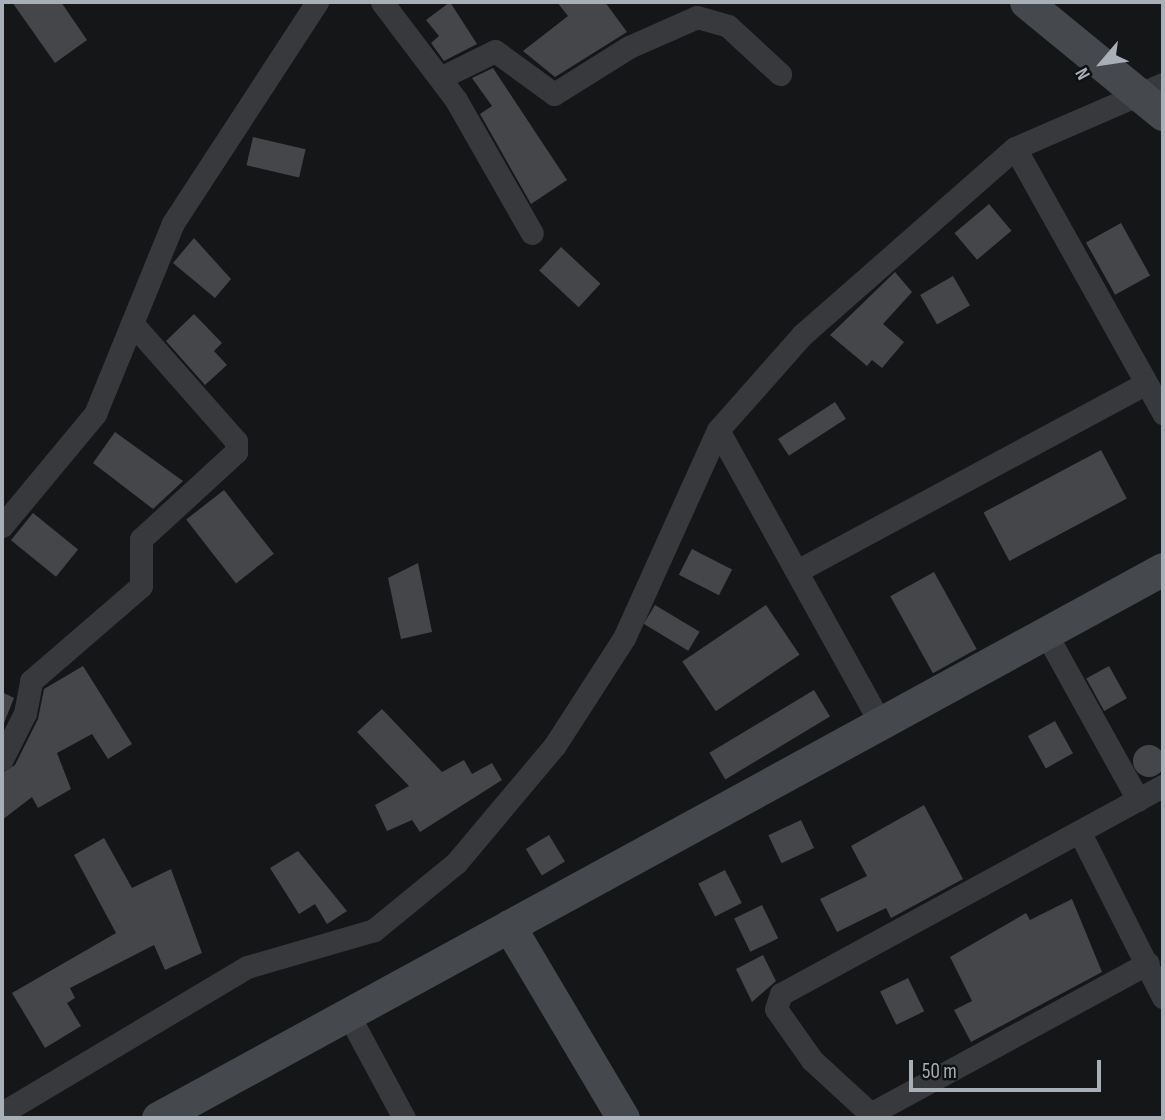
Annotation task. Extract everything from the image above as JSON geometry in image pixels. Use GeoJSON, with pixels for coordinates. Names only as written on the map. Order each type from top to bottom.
{"type":"FeatureCollection","features":[{"type":"Feature","properties":{"kind":"street"},"geometry":{"type":"LineString","coordinates":[[2,526],[95,414],[173,223],[317,2]]}},
{"type":"Feature","properties":{"kind":"street"},"geometry":{"type":"LineString","coordinates":[[382,2],[440,78],[532,233]]}},
{"type":"Feature","properties":{"kind":"street"},"geometry":{"type":"LineString","coordinates":[[1026,2],[1156,97]]}},
{"type":"Feature","properties":{"kind":"street"},"geometry":{"type":"LineString","coordinates":[[440,78],[495,51],[554,94],[629,47],[697,17],[728,26],[780,74]]}},
{"type":"Feature","properties":{"kind":"street"},"geometry":{"type":"LineString","coordinates":[[2,1113],[247,967],[374,930],[457,863],[555,744],[624,638],[718,430],[802,335],[1015,148],[1156,97]]}},
{"type":"Feature","properties":{"kind":"street"},"geometry":{"type":"LineString","coordinates":[[1015,148],[1163,414]]}},
{"type":"Feature","properties":{"kind":"street"},"geometry":{"type":"LineString","coordinates":[[2,759],[25,713],[31,681],[141,586],[141,540],[236,452],[236,441],[132,323]]}},
{"type":"Feature","properties":{"kind":"street"},"geometry":{"type":"LineString","coordinates":[[797,571],[1146,383]]}},
{"type":"Feature","properties":{"kind":"street"},"geometry":{"type":"LineString","coordinates":[[718,430],[881,724]]}},
{"type":"Feature","properties":{"kind":"street"},"geometry":{"type":"LineString","coordinates":[[158,1118],[1163,569]]}},
{"type":"Feature","properties":{"kind":"street"},"geometry":{"type":"LineString","coordinates":[[1045,632],[1138,800]]}},
{"type":"Feature","properties":{"kind":"street"},"geometry":{"type":"LineString","coordinates":[[1148,963],[873,1116],[812,1060],[776,1009],[781,994],[1163,786]]}},
{"type":"Feature","properties":{"kind":"street"},"geometry":{"type":"LineString","coordinates":[[1080,833],[1163,997]]}},
{"type":"Feature","properties":{"kind":"street"},"geometry":{"type":"LineString","coordinates":[[509,926],[622,1118]]}},
{"type":"Feature","properties":{"kind":"street"},"geometry":{"type":"LineString","coordinates":[[348,1014],[404,1118]]}},
{"type":"Feature","properties":{"kind":"building"},"geometry":{"type":"Polygon","coordinates":[[[12,2],[61,2],[87,40],[55,63],[12,2]]]}},
{"type":"Feature","properties":{"kind":"building"},"geometry":{"type":"Polygon","coordinates":[[[450,2],[477,44],[444,61],[431,43],[439,36],[426,20],[450,2]]]}},
{"type":"Feature","properties":{"kind":"building"},"geometry":{"type":"Polygon","coordinates":[[[557,2],[605,2],[627,32],[555,77],[523,51],[568,16],[557,2]]]}},
{"type":"Feature","properties":{"kind":"building"},"geometry":{"type":"Polygon","coordinates":[[[493,68],[567,180],[531,204],[480,114],[492,106],[472,78],[493,68]]]}},
{"type":"Feature","properties":{"kind":"building"},"geometry":{"type":"Polygon","coordinates":[[[253,137],[306,149],[299,177],[246,165],[253,137]]]}},
{"type":"Feature","properties":{"kind":"building"},"geometry":{"type":"Polygon","coordinates":[[[989,204],[1011,231],[977,260],[955,233],[989,204]]]}},
{"type":"Feature","properties":{"kind":"building"},"geometry":{"type":"Polygon","coordinates":[[[1121,223],[1150,275],[1115,295],[1086,242],[1121,223]]]}},
{"type":"Feature","properties":{"kind":"building"},"geometry":{"type":"Polygon","coordinates":[[[194,238],[231,279],[215,298],[173,263],[194,238]]]}},
{"type":"Feature","properties":{"kind":"building"},"geometry":{"type":"Polygon","coordinates":[[[561,247],[600,284],[579,307],[539,270],[561,247]]]}},
{"type":"Feature","properties":{"kind":"building"},"geometry":{"type":"Polygon","coordinates":[[[895,272],[912,292],[883,324],[904,342],[882,368],[872,360],[867,366],[830,335],[895,272]]]}},
{"type":"Feature","properties":{"kind":"building"},"geometry":{"type":"Polygon","coordinates":[[[953,276],[970,305],[937,324],[920,295],[953,276]]]}},
{"type":"Feature","properties":{"kind":"building"},"geometry":{"type":"Polygon","coordinates":[[[194,314],[222,343],[214,351],[227,365],[205,385],[166,341],[194,314]]]}},
{"type":"Feature","properties":{"kind":"building"},"geometry":{"type":"Polygon","coordinates":[[[835,402],[846,419],[789,456],[778,439],[835,402]]]}},
{"type":"Feature","properties":{"kind":"building"},"geometry":{"type":"Polygon","coordinates":[[[115,432],[183,481],[153,509],[93,463],[115,432]]]}},
{"type":"Feature","properties":{"kind":"building"},"geometry":{"type":"Polygon","coordinates":[[[1101,450],[1127,499],[1009,561],[984,512],[1101,450]]]}},
{"type":"Feature","properties":{"kind":"building"},"geometry":{"type":"Polygon","coordinates":[[[224,490],[274,554],[236,583],[186,520],[224,490]]]}},
{"type":"Feature","properties":{"kind":"building"},"geometry":{"type":"Polygon","coordinates":[[[33,513],[78,550],[56,577],[11,540],[33,513]]]}},
{"type":"Feature","properties":{"kind":"building"},"geometry":{"type":"Polygon","coordinates":[[[692,549],[732,569],[719,595],[679,575],[692,549]]]}},
{"type":"Feature","properties":{"kind":"building"},"geometry":{"type":"Polygon","coordinates":[[[418,563],[432,632],[401,639],[388,578],[418,563]]]}},
{"type":"Feature","properties":{"kind":"building"},"geometry":{"type":"Polygon","coordinates":[[[934,572],[977,649],[933,673],[890,596],[934,572]]]}},
{"type":"Feature","properties":{"kind":"building"},"geometry":{"type":"Polygon","coordinates":[[[655,605],[700,632],[688,651],[644,624],[655,605]]]}},
{"type":"Feature","properties":{"kind":"building"},"geometry":{"type":"Polygon","coordinates":[[[766,605],[800,655],[716,711],[682,661],[766,605]]]}},
{"type":"Feature","properties":{"kind":"building"},"geometry":{"type":"Polygon","coordinates":[[[83,666],[132,744],[108,759],[92,734],[57,753],[71,789],[38,808],[32,797],[2,820],[2,773],[15,765],[38,719],[44,689],[83,666]]]}},
{"type":"Feature","properties":{"kind":"building"},"geometry":{"type":"Polygon","coordinates":[[[1109,666],[1127,698],[1104,711],[1086,679],[1109,666]]]}},
{"type":"Feature","properties":{"kind":"building"},"geometry":{"type":"Polygon","coordinates":[[[814,690],[830,717],[725,779],[709,753],[814,690]]]}},
{"type":"Feature","properties":{"kind":"building"},"geometry":{"type":"Polygon","coordinates":[[[2,692],[14,698],[2,728],[2,692]]]}},
{"type":"Feature","properties":{"kind":"building"},"geometry":{"type":"Polygon","coordinates":[[[382,709],[442,772],[464,760],[472,774],[492,763],[502,780],[420,832],[412,820],[387,831],[375,805],[409,786],[357,732],[382,709]]]}},
{"type":"Feature","properties":{"kind":"building"},"geometry":{"type":"Polygon","coordinates":[[[1055,721],[1073,753],[1046,768],[1028,736],[1055,721]]]}},
{"type":"Feature","properties":{"kind":"building"},"geometry":{"type":"Polygon","coordinates":[[[1149,745],[1160,750],[1165,761],[1160,772],[1149,777],[1138,772],[1133,761],[1138,750],[1149,745]]]}},
{"type":"Feature","properties":{"kind":"building"},"geometry":{"type":"Polygon","coordinates":[[[924,805],[963,879],[891,918],[886,908],[837,932],[820,899],[867,876],[851,846],[924,805]]]}},
{"type":"Feature","properties":{"kind":"building"},"geometry":{"type":"Polygon","coordinates":[[[801,820],[814,848],[781,863],[768,835],[801,820]]]}},
{"type":"Feature","properties":{"kind":"building"},"geometry":{"type":"Polygon","coordinates":[[[549,835],[565,862],[542,875],[526,849],[549,835]]]}},
{"type":"Feature","properties":{"kind":"building"},"geometry":{"type":"Polygon","coordinates":[[[104,838],[132,888],[171,869],[202,953],[165,970],[154,945],[70,988],[75,998],[67,1003],[81,1026],[45,1048],[12,993],[116,933],[74,855],[104,838]]]}},
{"type":"Feature","properties":{"kind":"building"},"geometry":{"type":"Polygon","coordinates":[[[298,851],[347,911],[327,924],[315,904],[299,914],[270,868],[298,851]]]}},
{"type":"Feature","properties":{"kind":"building"},"geometry":{"type":"Polygon","coordinates":[[[725,870],[742,903],[715,917],[698,884],[725,870]]]}},
{"type":"Feature","properties":{"kind":"building"},"geometry":{"type":"Polygon","coordinates":[[[1072,899],[1102,972],[971,1042],[954,1010],[972,1001],[950,957],[1026,913],[1030,920],[1072,899]]]}},
{"type":"Feature","properties":{"kind":"building"},"geometry":{"type":"Polygon","coordinates":[[[762,905],[778,938],[750,952],[734,919],[762,905]]]}},
{"type":"Feature","properties":{"kind":"building"},"geometry":{"type":"Polygon","coordinates":[[[763,955],[776,981],[752,1002],[736,969],[763,955]]]}},
{"type":"Feature","properties":{"kind":"building"},"geometry":{"type":"Polygon","coordinates":[[[908,978],[924,1011],[896,1025],[880,992],[908,978]]]}}]}
